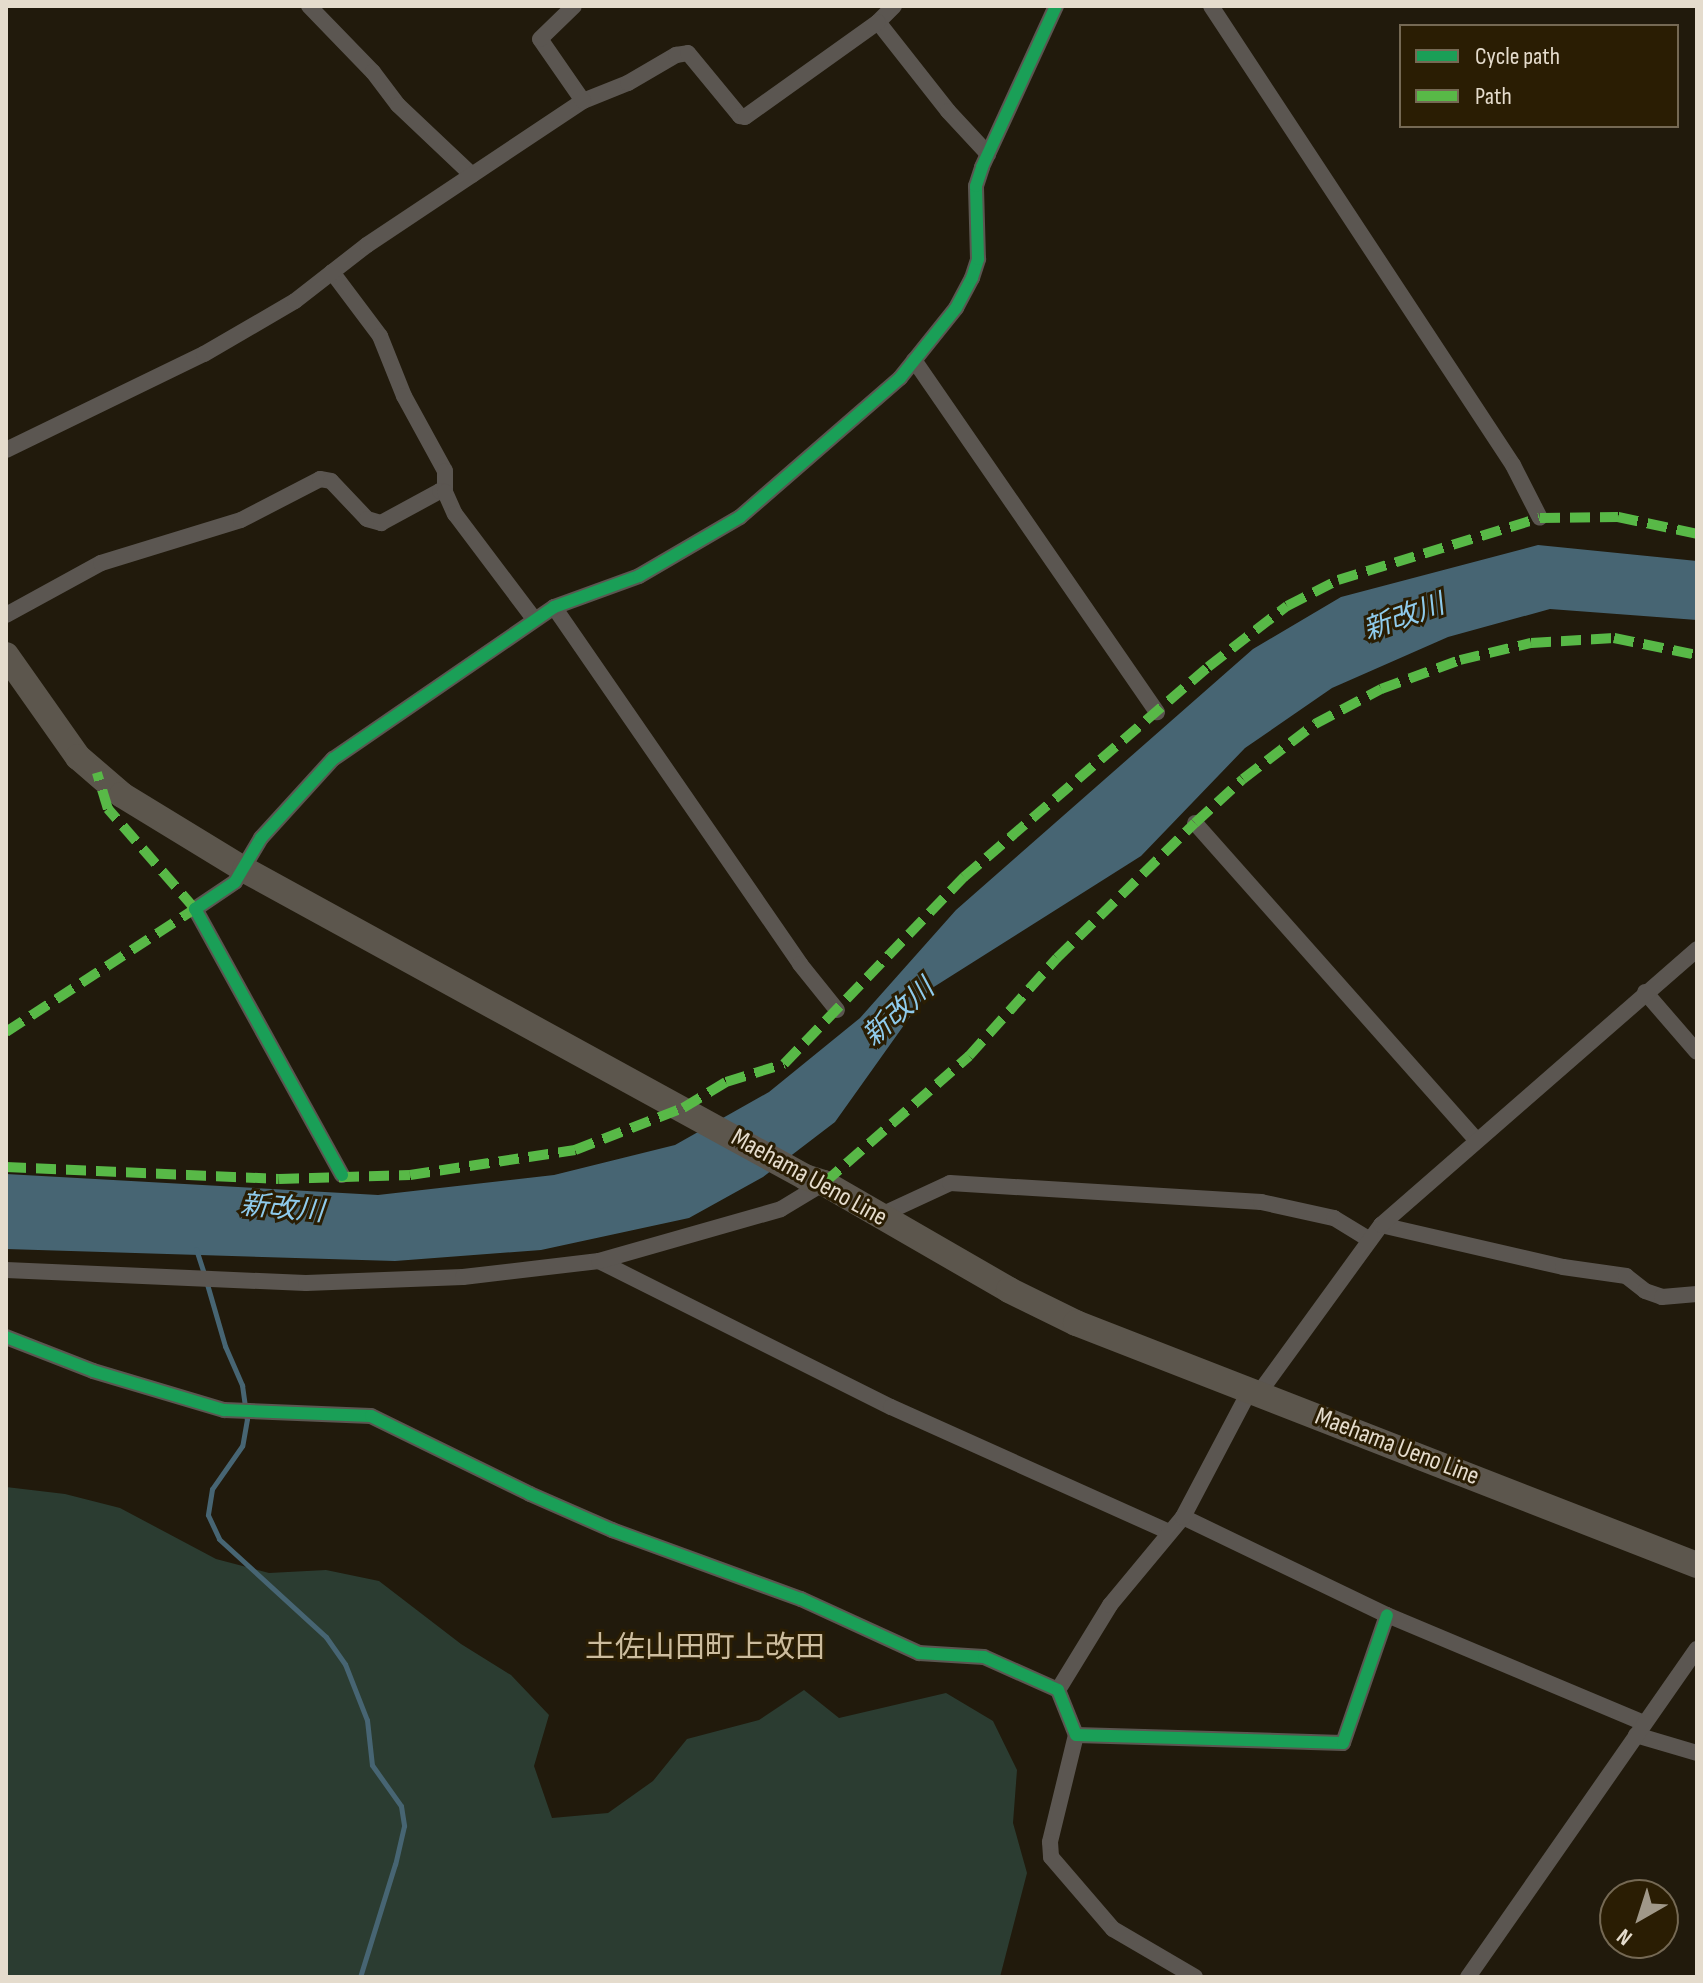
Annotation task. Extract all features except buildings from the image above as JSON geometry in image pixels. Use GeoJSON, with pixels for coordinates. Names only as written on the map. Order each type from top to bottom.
{"type":"FeatureCollection","features":[{"type":"Feature","properties":{"kind":"main road","name":"Maehama Ueno Line"},"geometry":{"type":"LineString","coordinates":[[6,655],[78,757],[122,795],[245,870],[1076,1323],[1697,1565]]}},
{"type":"Feature","properties":{"kind":"street"},"geometry":{"type":"LineString","coordinates":[[309,6],[373,72],[398,105],[472,175]]}},
{"type":"Feature","properties":{"kind":"street"},"geometry":{"type":"LineString","coordinates":[[574,6],[540,39],[583,101]]}},
{"type":"Feature","properties":{"kind":"street"},"geometry":{"type":"LineString","coordinates":[[6,450],[204,354],[295,301],[332,272],[583,101],[628,83],[676,55],[688,53],[740,116],[745,117],[878,22],[894,6]]}},
{"type":"Feature","properties":{"kind":"street"},"geometry":{"type":"LineString","coordinates":[[342,1175],[195,909],[235,882],[245,870],[261,838],[326,766],[534,619],[554,607],[639,576],[740,517],[817,453],[914,360],[956,308],[972,278],[978,259],[976,186],[1056,6]]}},
{"type":"Feature","properties":{"kind":"street"},"geometry":{"type":"LineString","coordinates":[[1211,6],[1513,465],[1540,518]]}},
{"type":"Feature","properties":{"kind":"street"},"geometry":{"type":"LineString","coordinates":[[878,22],[948,111],[988,154]]}},
{"type":"Feature","properties":{"kind":"street"},"geometry":{"type":"LineString","coordinates":[[332,272],[380,336],[404,396],[445,471],[445,492],[455,514],[534,619]]}},
{"type":"Feature","properties":{"kind":"street"},"geometry":{"type":"LineString","coordinates":[[914,360],[1157,712]]}},
{"type":"Feature","properties":{"kind":"street"},"geometry":{"type":"LineString","coordinates":[[6,615],[101,563],[241,520],[320,479],[331,481],[367,519],[381,523],[440,491],[445,492]]}},
{"type":"Feature","properties":{"kind":"street"},"geometry":{"type":"LineString","coordinates":[[554,607],[800,964],[837,1010]]}},
{"type":"Feature","properties":{"kind":"street"},"geometry":{"type":"LineString","coordinates":[[1195,823],[1476,1139]]}},
{"type":"Feature","properties":{"kind":"street"},"geometry":{"type":"LineString","coordinates":[[1058,1690],[1110,1605],[1183,1517],[1255,1392],[1381,1225],[1697,949]]}},
{"type":"Feature","properties":{"kind":"street"},"geometry":{"type":"LineString","coordinates":[[1645,992],[1697,1052]]}},
{"type":"Feature","properties":{"kind":"street"},"geometry":{"type":"LineString","coordinates":[[6,1270],[306,1283],[463,1277],[599,1261],[781,1209],[815,1180]]}},
{"type":"Feature","properties":{"kind":"street"},"geometry":{"type":"LineString","coordinates":[[879,1216],[950,1183],[1261,1202],[1334,1218],[1370,1240]]}},
{"type":"Feature","properties":{"kind":"street"},"geometry":{"type":"LineString","coordinates":[[1381,1225],[1563,1267],[1626,1276],[1645,1291],[1662,1297],[1697,1294]]}},
{"type":"Feature","properties":{"kind":"street"},"geometry":{"type":"LineString","coordinates":[[599,1261],[891,1407],[1169,1532]]}},
{"type":"Feature","properties":{"kind":"street"},"geometry":{"type":"LineString","coordinates":[[6,1337],[93,1371],[224,1410],[371,1416],[612,1530],[801,1599],[919,1653],[984,1657],[1058,1690],[1076,1735],[1050,1842],[1051,1857],[1113,1929],[1195,1977]]}},
{"type":"Feature","properties":{"kind":"street"},"geometry":{"type":"LineString","coordinates":[[1183,1517],[1387,1615],[1697,1753]]}},
{"type":"Feature","properties":{"kind":"street"},"geometry":{"type":"LineString","coordinates":[[1076,1735],[1343,1743],[1387,1615]]}},
{"type":"Feature","properties":{"kind":"street"},"geometry":{"type":"LineString","coordinates":[[1468,1977],[1697,1649]]}},
{"type":"Feature","properties":{"kind":"green space"},"geometry":{"type":"Polygon","coordinates":[[[6,1487],[65,1494],[120,1508],[216,1559],[269,1573],[326,1570],[379,1581],[461,1644],[511,1675],[549,1715],[534,1766],[552,1818],[608,1813],[653,1781],[687,1739],[759,1720],[804,1690],[839,1718],[946,1693],[993,1721],[1017,1770],[1013,1823],[1027,1873],[1000,1977],[6,1977],[6,1487]]]}},
{"type":"Feature","properties":{"kind":"water","name":"新改川"},"geometry":{"type":"Polygon","coordinates":[[[1538,545],[1697,561],[1697,620],[1550,609],[1448,637],[1332,688],[1245,748],[1141,856],[929,990],[835,1122],[763,1177],[689,1218],[541,1250],[395,1261],[6,1249],[6,1174],[378,1195],[554,1175],[675,1145],[769,1092],[860,1018],[956,910],[1253,649],[1341,597],[1538,545]]]}},
{"type":"Feature","properties":{"kind":"waterway"},"geometry":{"type":"LineString","coordinates":[[196,1249],[204,1274]]}},
{"type":"Feature","properties":{"kind":"waterway"},"geometry":{"type":"LineString","coordinates":[[207,1284],[225,1346],[242,1385],[247,1419],[242,1446],[212,1489],[208,1515],[219,1539],[326,1637],[345,1664],[367,1720],[372,1765],[401,1806],[404,1826],[395,1864],[360,1977]]}},
{"type":"Feature","properties":{"kind":"marked path"},"geometry":{"type":"LineString","coordinates":[[6,1167],[279,1179],[410,1175],[575,1150],[683,1108],[726,1082],[784,1064],[964,877],[1208,667],[1287,606],[1338,580],[1540,518],[1618,517],[1697,534]]}},
{"type":"Feature","properties":{"kind":"marked path"},"geometry":{"type":"LineString","coordinates":[[824,1183],[969,1056],[1057,958],[1195,823],[1243,779],[1315,724],[1381,689],[1460,660],[1531,643],[1614,638],[1697,655]]}},
{"type":"Feature","properties":{"kind":"marked path"},"geometry":{"type":"LineString","coordinates":[[6,1032],[195,909],[108,809],[97,773]]}},
{"type":"Feature","properties":{"kind":"cycle path"},"geometry":{"type":"LineString","coordinates":[[342,1175],[195,909],[235,882],[261,838],[333,759],[554,607],[639,576],[740,517],[900,378],[956,308],[972,278],[978,259],[976,186],[1056,6]]}},
{"type":"Feature","properties":{"kind":"cycle path"},"geometry":{"type":"LineString","coordinates":[[6,1337],[93,1371],[224,1410],[371,1416],[530,1494],[612,1530],[801,1599],[919,1653],[984,1657],[1058,1690],[1076,1735],[1343,1743],[1387,1615]]}},
{"type":"Feature","properties":{"kind":"district","name":"土佐山田町上改田"},"geometry":{"type":"Point","coordinates":[705,1648]}}]}
